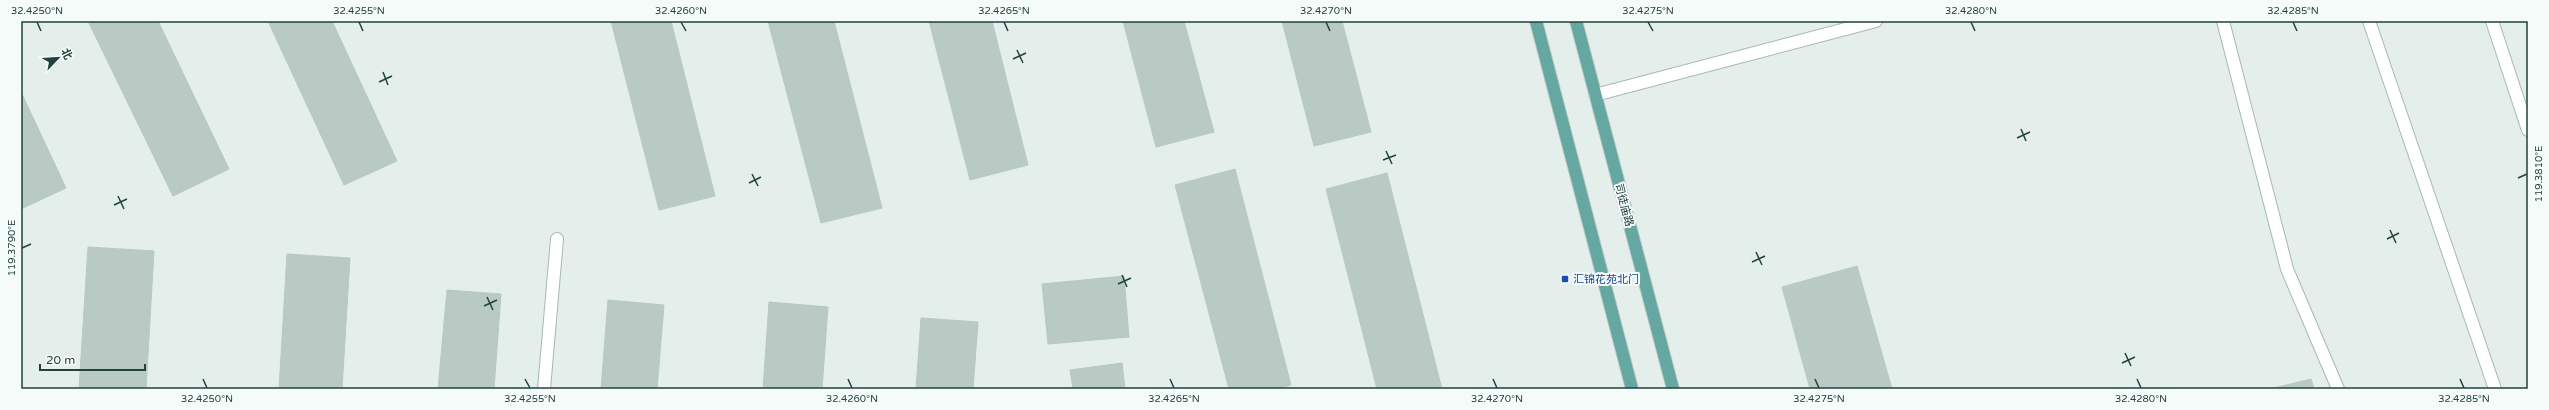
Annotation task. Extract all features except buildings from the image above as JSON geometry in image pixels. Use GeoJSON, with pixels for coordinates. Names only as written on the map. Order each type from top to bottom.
{"type":"FeatureCollection","features":[{"type":"Feature","properties":{"kind":"main road"},"geometry":{"type":"LineString","coordinates":[[1536,21],[1632,389]]}},
{"type":"Feature","properties":{"kind":"main road","name":"司徒庙路"},"geometry":{"type":"LineString","coordinates":[[1576,21],[1673,389]]}},
{"type":"Feature","properties":{"kind":"lane"},"geometry":{"type":"LineString","coordinates":[[1595,95],[1876,21]]}},
{"type":"Feature","properties":{"kind":"lane"},"geometry":{"type":"LineString","coordinates":[[2223,21],[2287,269],[2338,389]]}},
{"type":"Feature","properties":{"kind":"lane"},"geometry":{"type":"LineString","coordinates":[[2369,21],[2494,389]]}},
{"type":"Feature","properties":{"kind":"lane"},"geometry":{"type":"LineString","coordinates":[[2492,21],[2528,130]]}},
{"type":"Feature","properties":{"kind":"lane"},"geometry":{"type":"LineString","coordinates":[[544,389],[557,239]]}},
{"type":"Feature","properties":{"kind":"place","name":"汇锦花苑北门"},"geometry":{"type":"Point","coordinates":[1565,279]}}]}
